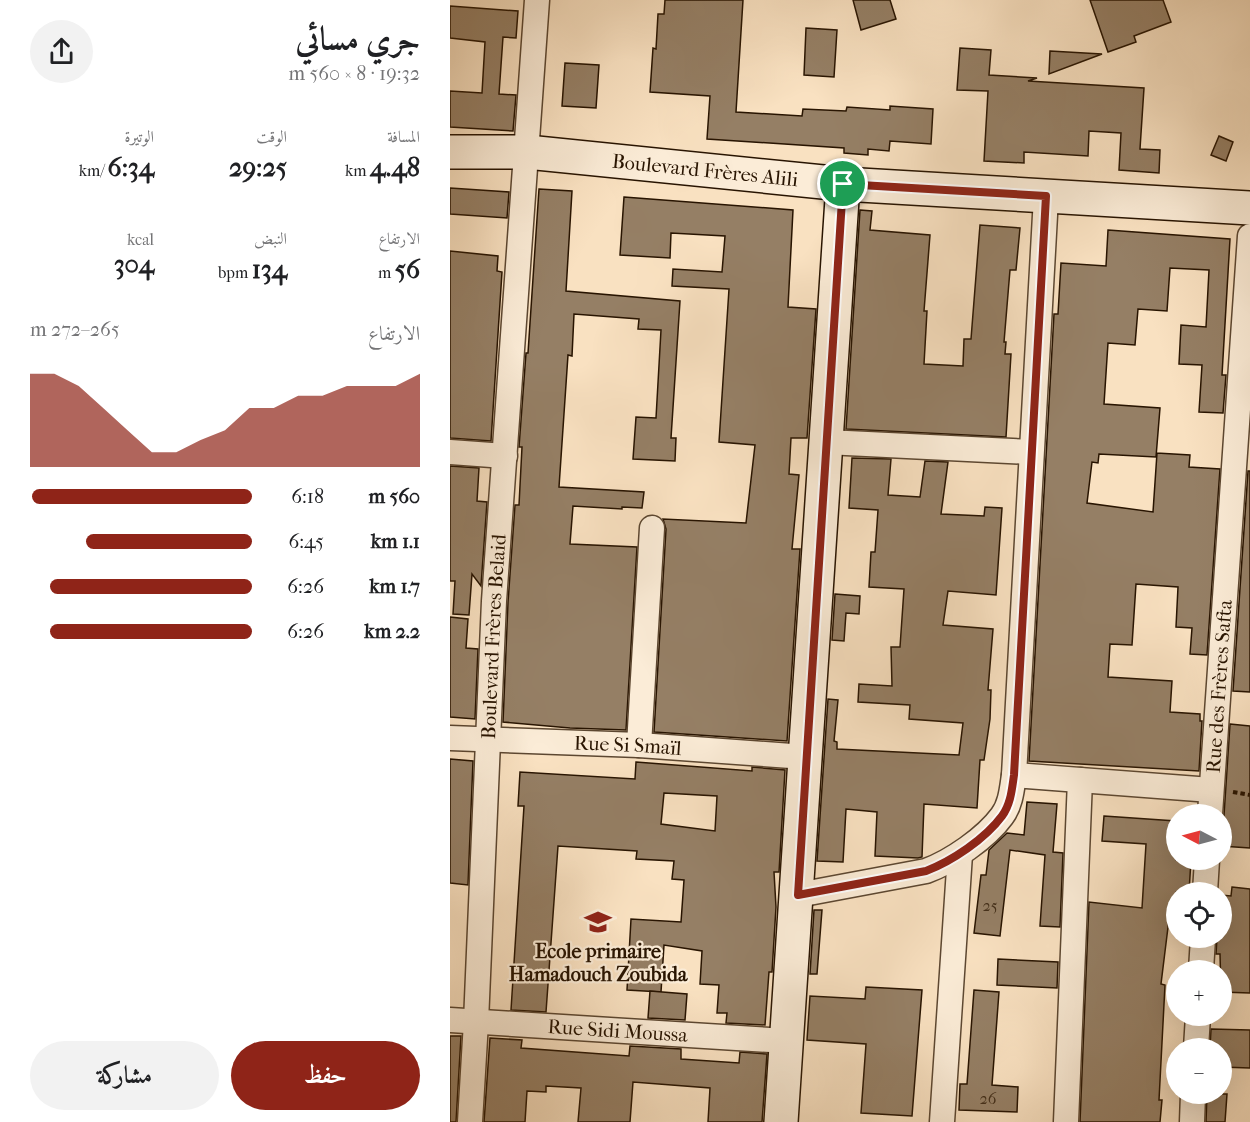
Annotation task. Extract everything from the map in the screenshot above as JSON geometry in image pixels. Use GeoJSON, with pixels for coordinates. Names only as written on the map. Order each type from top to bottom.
{"type":"FeatureCollection","features":[{"type":"Feature","properties":{"kind":"main road","name":"Boulevard Frères Alili"},"geometry":{"type":"LineString","coordinates":[[450,152],[527,152],[843,184],[1250,208]]}},
{"type":"Feature","properties":{"kind":"main road"},"geometry":{"type":"LineString","coordinates":[[781,1122],[798,895],[843,184]]}},
{"type":"Feature","properties":{"kind":"street","name":"Boulevard Frères Belaid"},"geometry":{"type":"LineString","coordinates":[[470,1122],[494,602],[537,0]]}},
{"type":"Feature","properties":{"kind":"street"},"geometry":{"type":"LineString","coordinates":[[798,895],[926,871],[944,864],[960,854],[1002,816],[1009,803],[1014,775],[1046,196]]}},
{"type":"Feature","properties":{"kind":"street","name":"Rue des Frères Safta"},"geometry":{"type":"LineString","coordinates":[[1210,804],[1250,236]]}},
{"type":"Feature","properties":{"kind":"street"},"geometry":{"type":"LineString","coordinates":[[826,442],[1031,452]]}},
{"type":"Feature","properties":{"kind":"street"},"geometry":{"type":"LineString","coordinates":[[450,452],[505,456]]}},
{"type":"Feature","properties":{"kind":"street"},"geometry":{"type":"LineString","coordinates":[[639,745],[652,528]]}},
{"type":"Feature","properties":{"kind":"street","name":"Rue Si Smaïl"},"geometry":{"type":"LineString","coordinates":[[450,738],[639,745],[805,757]]}},
{"type":"Feature","properties":{"kind":"street"},"geometry":{"type":"LineString","coordinates":[[1014,775],[1211,790]]}},
{"type":"Feature","properties":{"kind":"street"},"geometry":{"type":"LineString","coordinates":[[1066,1122],[1080,780]]}},
{"type":"Feature","properties":{"kind":"street"},"geometry":{"type":"LineString","coordinates":[[942,1122],[960,854]]}},
{"type":"Feature","properties":{"kind":"street","name":"Rue Sidi Moussa"},"geometry":{"type":"LineString","coordinates":[[450,1020],[786,1041]]}},
{"type":"Feature","properties":{"kind":"street"},"geometry":{"type":"LineString","coordinates":[[1192,1122],[1193,1104]]}},
{"type":"Feature","properties":{"kind":"building"},"geometry":{"type":"Polygon","coordinates":[[[665,0],[743,0],[736,112],[802,116],[803,109],[846,111],[847,107],[890,110],[890,106],[933,109],[931,144],[890,141],[889,151],[868,149],[868,155],[844,153],[844,148],[707,139],[710,96],[650,92],[658,14],[664,14],[665,0]]]}},
{"type":"Feature","properties":{"kind":"building"},"geometry":{"type":"Polygon","coordinates":[[[853,0],[890,0],[896,19],[861,30],[853,0]]]}},
{"type":"Feature","properties":{"kind":"building"},"geometry":{"type":"Polygon","coordinates":[[[1090,0],[1163,0],[1171,22],[1134,36],[1136,42],[1108,52],[1090,0]]]}},
{"type":"Feature","properties":{"kind":"building"},"geometry":{"type":"Polygon","coordinates":[[[450,6],[518,11],[516,38],[503,37],[499,94],[516,95],[513,131],[450,127],[450,91],[482,93],[485,42],[450,38],[450,6]]]}},
{"type":"Feature","properties":{"kind":"building"},"geometry":{"type":"Polygon","coordinates":[[[806,28],[837,30],[834,77],[804,75],[806,28]]]}},
{"type":"Feature","properties":{"kind":"building"},"geometry":{"type":"Polygon","coordinates":[[[960,48],[991,50],[989,75],[1037,78],[1028,81],[1144,88],[1140,149],[1160,150],[1159,173],[1119,170],[1121,133],[1089,131],[1088,156],[1024,152],[1024,163],[984,161],[988,91],[957,90],[960,48]]]}},
{"type":"Feature","properties":{"kind":"building"},"geometry":{"type":"Polygon","coordinates":[[[1050,51],[1102,54],[1049,74],[1050,51]]]}},
{"type":"Feature","properties":{"kind":"building"},"geometry":{"type":"Polygon","coordinates":[[[565,63],[599,65],[596,108],[562,106],[565,63]]]}},
{"type":"Feature","properties":{"kind":"building"},"geometry":{"type":"Polygon","coordinates":[[[1219,136],[1233,142],[1226,161],[1211,155],[1219,136]]]}},
{"type":"Feature","properties":{"kind":"building"},"geometry":{"type":"Polygon","coordinates":[[[450,188],[509,192],[507,218],[450,214],[450,188]]]}},
{"type":"Feature","properties":{"kind":"building"},"geometry":{"type":"Polygon","coordinates":[[[539,189],[572,191],[566,291],[680,301],[671,438],[676,438],[675,461],[633,459],[636,417],[656,418],[661,330],[638,329],[639,319],[574,314],[572,356],[568,355],[559,487],[644,492],[642,508],[573,506],[570,544],[637,547],[626,730],[503,722],[508,602],[515,505],[519,505],[522,447],[519,447],[539,189]]]}},
{"type":"Feature","properties":{"kind":"building"},"geometry":{"type":"Polygon","coordinates":[[[624,197],[793,210],[788,307],[816,309],[807,438],[791,438],[789,474],[799,475],[792,549],[800,549],[787,741],[654,732],[666,529],[663,519],[746,523],[755,445],[719,442],[729,289],[672,286],[673,269],[722,272],[725,236],[671,233],[670,258],[620,255],[624,197]]]}},
{"type":"Feature","properties":{"kind":"building"},"geometry":{"type":"Polygon","coordinates":[[[860,210],[872,211],[870,230],[930,235],[924,311],[927,311],[924,364],[963,366],[964,339],[971,339],[980,225],[1020,228],[1016,270],[1010,270],[1004,342],[1006,342],[1005,354],[1011,354],[1006,437],[846,429],[860,210]]]}},
{"type":"Feature","properties":{"kind":"building"},"geometry":{"type":"Polygon","coordinates":[[[1108,230],[1230,239],[1222,375],[1226,375],[1223,413],[1199,412],[1202,365],[1179,364],[1181,325],[1206,327],[1209,270],[1170,268],[1167,311],[1138,309],[1135,345],[1108,343],[1104,404],[1160,408],[1156,457],[1099,454],[1098,463],[1092,462],[1087,503],[1153,512],[1157,453],[1190,455],[1189,467],[1220,469],[1207,655],[1190,654],[1192,628],[1176,627],[1178,587],[1136,584],[1132,645],[1110,644],[1108,677],[1172,681],[1170,712],[1200,714],[1200,721],[1202,721],[1199,771],[1029,761],[1054,314],[1058,314],[1061,263],[1106,266],[1108,230]]]}},
{"type":"Feature","properties":{"kind":"building"},"geometry":{"type":"Polygon","coordinates":[[[450,251],[498,256],[497,271],[502,272],[491,441],[450,438],[450,251]]]}},
{"type":"Feature","properties":{"kind":"building"},"geometry":{"type":"Polygon","coordinates":[[[852,458],[891,459],[888,495],[920,497],[925,461],[948,462],[941,514],[984,516],[985,507],[1002,508],[996,595],[948,591],[943,625],[993,629],[988,690],[991,690],[990,719],[984,760],[980,760],[977,808],[924,804],[922,857],[918,858],[875,856],[877,812],[846,809],[843,862],[817,861],[828,699],[838,700],[834,741],[837,742],[837,749],[959,755],[963,723],[909,719],[910,705],[858,702],[859,684],[892,686],[891,647],[900,647],[904,589],[869,587],[871,552],[875,552],[878,510],[849,508],[852,458]]]}},
{"type":"Feature","properties":{"kind":"building"},"geometry":{"type":"Polygon","coordinates":[[[450,466],[479,468],[477,501],[487,502],[481,586],[472,574],[469,615],[453,614],[455,581],[450,581],[450,466]]]}},
{"type":"Feature","properties":{"kind":"building"},"geometry":{"type":"Polygon","coordinates":[[[1248,471],[1250,471],[1250,692],[1233,691],[1248,471]]]}},
{"type":"Feature","properties":{"kind":"building"},"geometry":{"type":"Polygon","coordinates":[[[835,594],[860,596],[859,614],[846,613],[844,641],[832,640],[835,594]]]}},
{"type":"Feature","properties":{"kind":"building"},"geometry":{"type":"Polygon","coordinates":[[[450,617],[468,619],[466,648],[478,649],[475,719],[450,717],[450,617]]]}},
{"type":"Feature","properties":{"kind":"building"},"geometry":{"type":"Polygon","coordinates":[[[1230,724],[1250,726],[1250,848],[1232,847],[1232,804],[1225,804],[1230,724]]]}},
{"type":"Feature","properties":{"kind":"building"},"geometry":{"type":"Polygon","coordinates":[[[450,759],[473,761],[468,885],[450,883],[450,759]]]}},
{"type":"Feature","properties":{"kind":"building"},"geometry":{"type":"Polygon","coordinates":[[[636,762],[752,771],[752,767],[785,770],[779,872],[774,872],[776,907],[772,972],[769,972],[765,1025],[726,1023],[727,1013],[717,1013],[719,985],[700,984],[702,951],[664,945],[661,992],[627,990],[631,919],[681,922],[684,880],[672,879],[674,861],[636,859],[637,851],[558,846],[546,1012],[511,1010],[524,806],[518,806],[520,772],[635,779],[636,762]],[[664,793],[661,824],[715,831],[717,796],[664,793]]]}},
{"type":"Feature","properties":{"kind":"building"},"geometry":{"type":"Polygon","coordinates":[[[1027,802],[1057,804],[1053,852],[1063,853],[1060,927],[1040,926],[1045,855],[1010,850],[1000,936],[974,933],[981,875],[986,875],[989,850],[1007,833],[1024,835],[1027,802]]]}},
{"type":"Feature","properties":{"kind":"building"},"geometry":{"type":"Polygon","coordinates":[[[1104,816],[1166,820],[1166,870],[1190,870],[1190,882],[1166,882],[1166,943],[1161,984],[1165,985],[1159,1100],[1162,1100],[1160,1122],[1080,1122],[1089,902],[1142,908],[1146,844],[1102,841],[1104,816]]]}},
{"type":"Feature","properties":{"kind":"building"},"geometry":{"type":"Polygon","coordinates":[[[1232,887],[1250,889],[1250,993],[1232,992],[1232,960],[1220,960],[1220,954],[1216,954],[1216,948],[1232,948],[1232,887]]]}},
{"type":"Feature","properties":{"kind":"building"},"geometry":{"type":"Polygon","coordinates":[[[814,910],[822,910],[817,974],[810,974],[814,910]]]}},
{"type":"Feature","properties":{"kind":"building"},"geometry":{"type":"Polygon","coordinates":[[[998,959],[1058,962],[1057,988],[997,985],[998,959]]]}},
{"type":"Feature","properties":{"kind":"building"},"geometry":{"type":"Polygon","coordinates":[[[866,987],[922,990],[912,1116],[861,1113],[866,1044],[807,1040],[810,996],[865,999],[866,987]]]}},
{"type":"Feature","properties":{"kind":"building"},"geometry":{"type":"Polygon","coordinates":[[[974,990],[999,992],[992,1085],[1018,1087],[1017,1112],[959,1110],[960,1084],[967,1084],[974,990]]]}},
{"type":"Feature","properties":{"kind":"building"},"geometry":{"type":"Polygon","coordinates":[[[650,991],[687,994],[685,1020],[648,1018],[650,991]]]}},
{"type":"Feature","properties":{"kind":"building"},"geometry":{"type":"Polygon","coordinates":[[[1211,1029],[1250,1030],[1250,1068],[1232,1067],[1232,1038],[1211,1038],[1211,1029]]]}},
{"type":"Feature","properties":{"kind":"building"},"geometry":{"type":"Polygon","coordinates":[[[450,1036],[461,1036],[456,1122],[450,1122],[450,1036]]]}},
{"type":"Feature","properties":{"kind":"building"},"geometry":{"type":"Polygon","coordinates":[[[490,1038],[522,1040],[521,1048],[629,1056],[630,1046],[681,1049],[681,1059],[739,1063],[740,1052],[767,1054],[762,1122],[708,1122],[710,1088],[633,1082],[630,1122],[578,1122],[581,1088],[546,1086],[546,1092],[527,1091],[525,1122],[484,1122],[490,1038]]]}},
{"type":"Feature","properties":{"kind":"building"},"geometry":{"type":"Polygon","coordinates":[[[1207,1104],[1226,1104],[1225,1122],[1206,1122],[1207,1104]]]}},
{"type":"Feature","properties":{"kind":"place","name":"Ecole primaire Hamadouch Zoubida"},"geometry":{"type":"Point","coordinates":[598,922]}},
{"type":"Feature","properties":{"kind":"route"},"geometry":{"type":"LineString","coordinates":[[843,184],[1046,196],[1014,775],[1009,803],[1002,816],[960,854],[944,864],[926,871],[798,895],[805,757],[843,184]]}}]}
